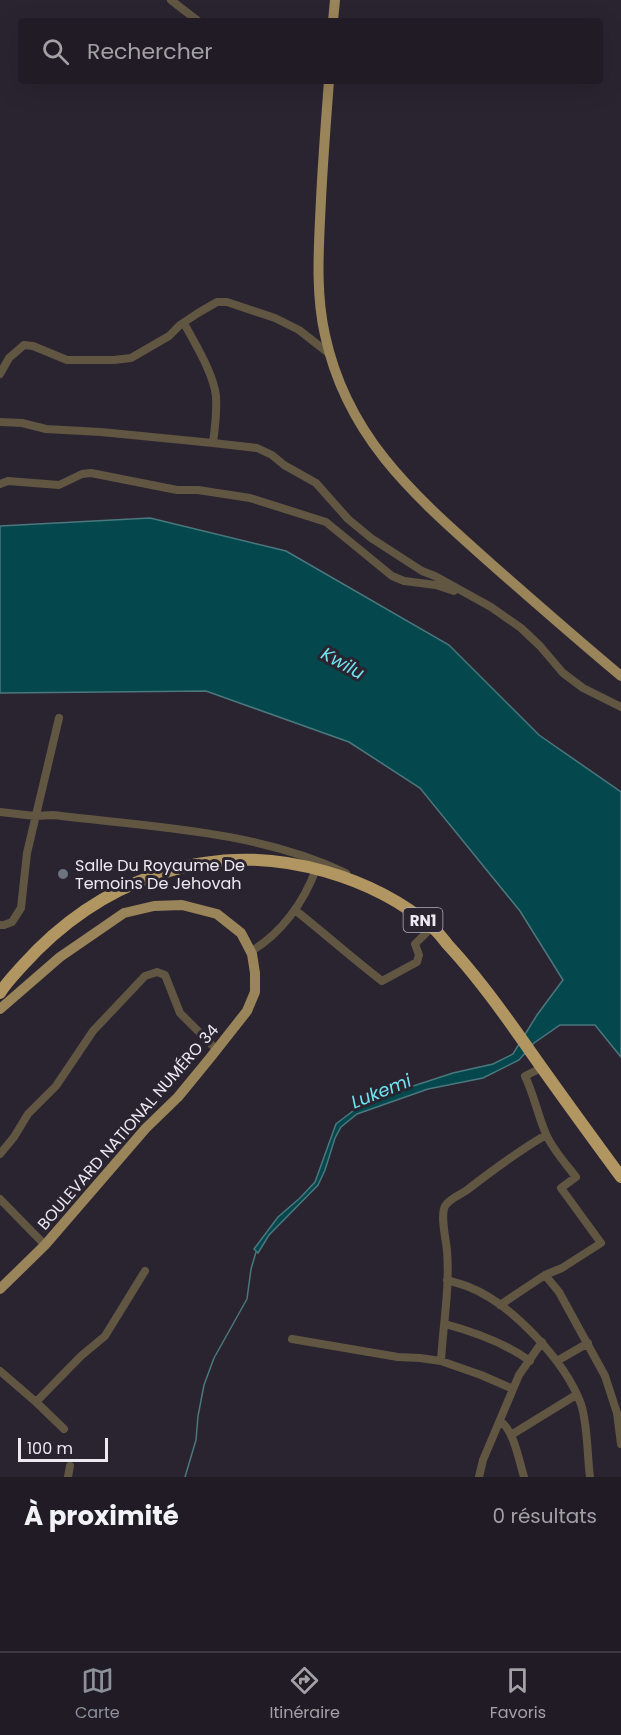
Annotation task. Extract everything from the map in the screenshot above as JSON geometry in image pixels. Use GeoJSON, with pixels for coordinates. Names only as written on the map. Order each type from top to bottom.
{"type":"FeatureCollection","features":[{"type":"Feature","properties":{"kind":"highway","name":"RN1"},"geometry":{"type":"LineString","coordinates":[[0,993],[51,936],[98,901],[144,879],[172,870],[225,861],[279,862],[316,869],[343,877],[380,893],[432,927],[462,959],[501,1010],[621,1177]]}},
{"type":"Feature","properties":{"kind":"main road"},"geometry":{"type":"LineString","coordinates":[[333,18],[335,0]]}},
{"type":"Feature","properties":{"kind":"main road"},"geometry":{"type":"LineString","coordinates":[[329,84],[318,278],[324,326],[331,355],[340,384],[359,423],[405,484],[472,547],[621,676]]}},
{"type":"Feature","properties":{"kind":"main road","name":"BOULEVARD NATIONAL NUMÉRO 34"},"geometry":{"type":"LineString","coordinates":[[0,1009],[60,957],[124,913],[154,906],[182,905],[217,914],[241,933],[250,952],[255,973],[255,992],[247,1011],[178,1097],[146,1128],[45,1245],[0,1289]]}},
{"type":"Feature","properties":{"kind":"street"},"geometry":{"type":"LineString","coordinates":[[172,1],[194,18]]}},
{"type":"Feature","properties":{"kind":"street"},"geometry":{"type":"LineString","coordinates":[[0,374],[9,358],[24,345],[33,346],[67,360],[131,358],[169,336],[198,313],[217,302],[227,302],[276,318],[299,330],[331,355]]}},
{"type":"Feature","properties":{"kind":"street"},"geometry":{"type":"LineString","coordinates":[[184,323],[211,377],[216,394],[213,443]]}},
{"type":"Feature","properties":{"kind":"street"},"geometry":{"type":"LineString","coordinates":[[0,422],[22,423],[46,429],[101,432],[257,448],[316,483],[348,519],[371,538],[422,572],[435,576],[491,607],[521,628],[563,673],[583,688],[621,707]]}},
{"type":"Feature","properties":{"kind":"street"},"geometry":{"type":"LineString","coordinates":[[0,484],[8,481],[59,485],[82,474],[91,473],[177,490],[198,490],[250,498],[326,522],[398,579],[463,592]]}},
{"type":"Feature","properties":{"kind":"street"},"geometry":{"type":"LineString","coordinates":[[0,925],[4,926],[12,922],[21,908],[27,853],[58,718]]}},
{"type":"Feature","properties":{"kind":"street"},"geometry":{"type":"LineString","coordinates":[[0,812],[35,816],[53,815],[265,844],[330,866],[380,893]]}},
{"type":"Feature","properties":{"kind":"street"},"geometry":{"type":"LineString","coordinates":[[250,952],[268,940],[295,910],[310,886],[316,869]]}},
{"type":"Feature","properties":{"kind":"street"},"geometry":{"type":"LineString","coordinates":[[295,910],[382,981],[417,962],[419,955],[415,944],[432,927]]}},
{"type":"Feature","properties":{"kind":"street"},"geometry":{"type":"LineString","coordinates":[[0,1154],[28,1114],[56,1086],[93,1031],[146,976],[157,972],[165,975],[180,1013],[216,1049]]}},
{"type":"Feature","properties":{"kind":"street"},"geometry":{"type":"LineString","coordinates":[[500,1305],[544,1275],[562,1268],[601,1243],[561,1188],[576,1177],[546,1135],[533,1093],[525,1076],[541,1067]]}},
{"type":"Feature","properties":{"kind":"street"},"geometry":{"type":"LineString","coordinates":[[441,1361],[447,1280],[443,1214],[445,1205],[520,1150],[546,1135]]}},
{"type":"Feature","properties":{"kind":"street"},"geometry":{"type":"LineString","coordinates":[[0,1199],[45,1245]]}},
{"type":"Feature","properties":{"kind":"street"},"geometry":{"type":"LineString","coordinates":[[36,1402],[81,1356],[105,1336],[145,1271]]}},
{"type":"Feature","properties":{"kind":"street"},"geometry":{"type":"LineString","coordinates":[[544,1275],[559,1292],[605,1376],[617,1413],[621,1444]]}},
{"type":"Feature","properties":{"kind":"street"},"geometry":{"type":"LineString","coordinates":[[447,1280],[469,1287],[514,1315],[542,1342],[557,1361],[581,1406],[590,1477]]}},
{"type":"Feature","properties":{"kind":"street"},"geometry":{"type":"LineString","coordinates":[[445,1324],[512,1348],[530,1361]]}},
{"type":"Feature","properties":{"kind":"street"},"geometry":{"type":"LineString","coordinates":[[292,1339],[398,1357],[441,1361],[513,1389]]}},
{"type":"Feature","properties":{"kind":"street"},"geometry":{"type":"LineString","coordinates":[[479,1477],[483,1460],[519,1375],[542,1342]]}},
{"type":"Feature","properties":{"kind":"street"},"geometry":{"type":"LineString","coordinates":[[557,1361],[588,1343]]}},
{"type":"Feature","properties":{"kind":"street"},"geometry":{"type":"LineString","coordinates":[[0,1371],[64,1429]]}},
{"type":"Feature","properties":{"kind":"street"},"geometry":{"type":"LineString","coordinates":[[511,1435],[576,1395]]}},
{"type":"Feature","properties":{"kind":"street"},"geometry":{"type":"LineString","coordinates":[[500,1421],[505,1424],[511,1435],[524,1477]]}},
{"type":"Feature","properties":{"kind":"street"},"geometry":{"type":"LineString","coordinates":[[68,1477],[70,1466]]}},
{"type":"Feature","properties":{"kind":"water","name":"Kwilu"},"geometry":{"type":"Polygon","coordinates":[[[150,518],[286,551],[449,645],[539,735],[621,792],[621,1057],[595,1025],[560,1025],[534,1043],[519,1060],[483,1078],[428,1089],[357,1114],[341,1127],[318,1185],[269,1235],[258,1253],[254,1249],[278,1217],[315,1182],[336,1124],[357,1108],[401,1090],[453,1073],[493,1064],[513,1054],[537,1015],[563,980],[520,911],[420,788],[349,742],[206,691],[0,693],[0,526],[150,518]]]}},
{"type":"Feature","properties":{"kind":"waterway","name":"Lukemi"},"geometry":{"type":"LineString","coordinates":[[185,1477],[196,1440],[204,1385],[214,1358],[247,1299],[256,1252]]}},
{"type":"Feature","properties":{"kind":"place","name":"Salle Du Royaume De Temoins De Jehovah"},"geometry":{"type":"Point","coordinates":[63,874]}}]}
